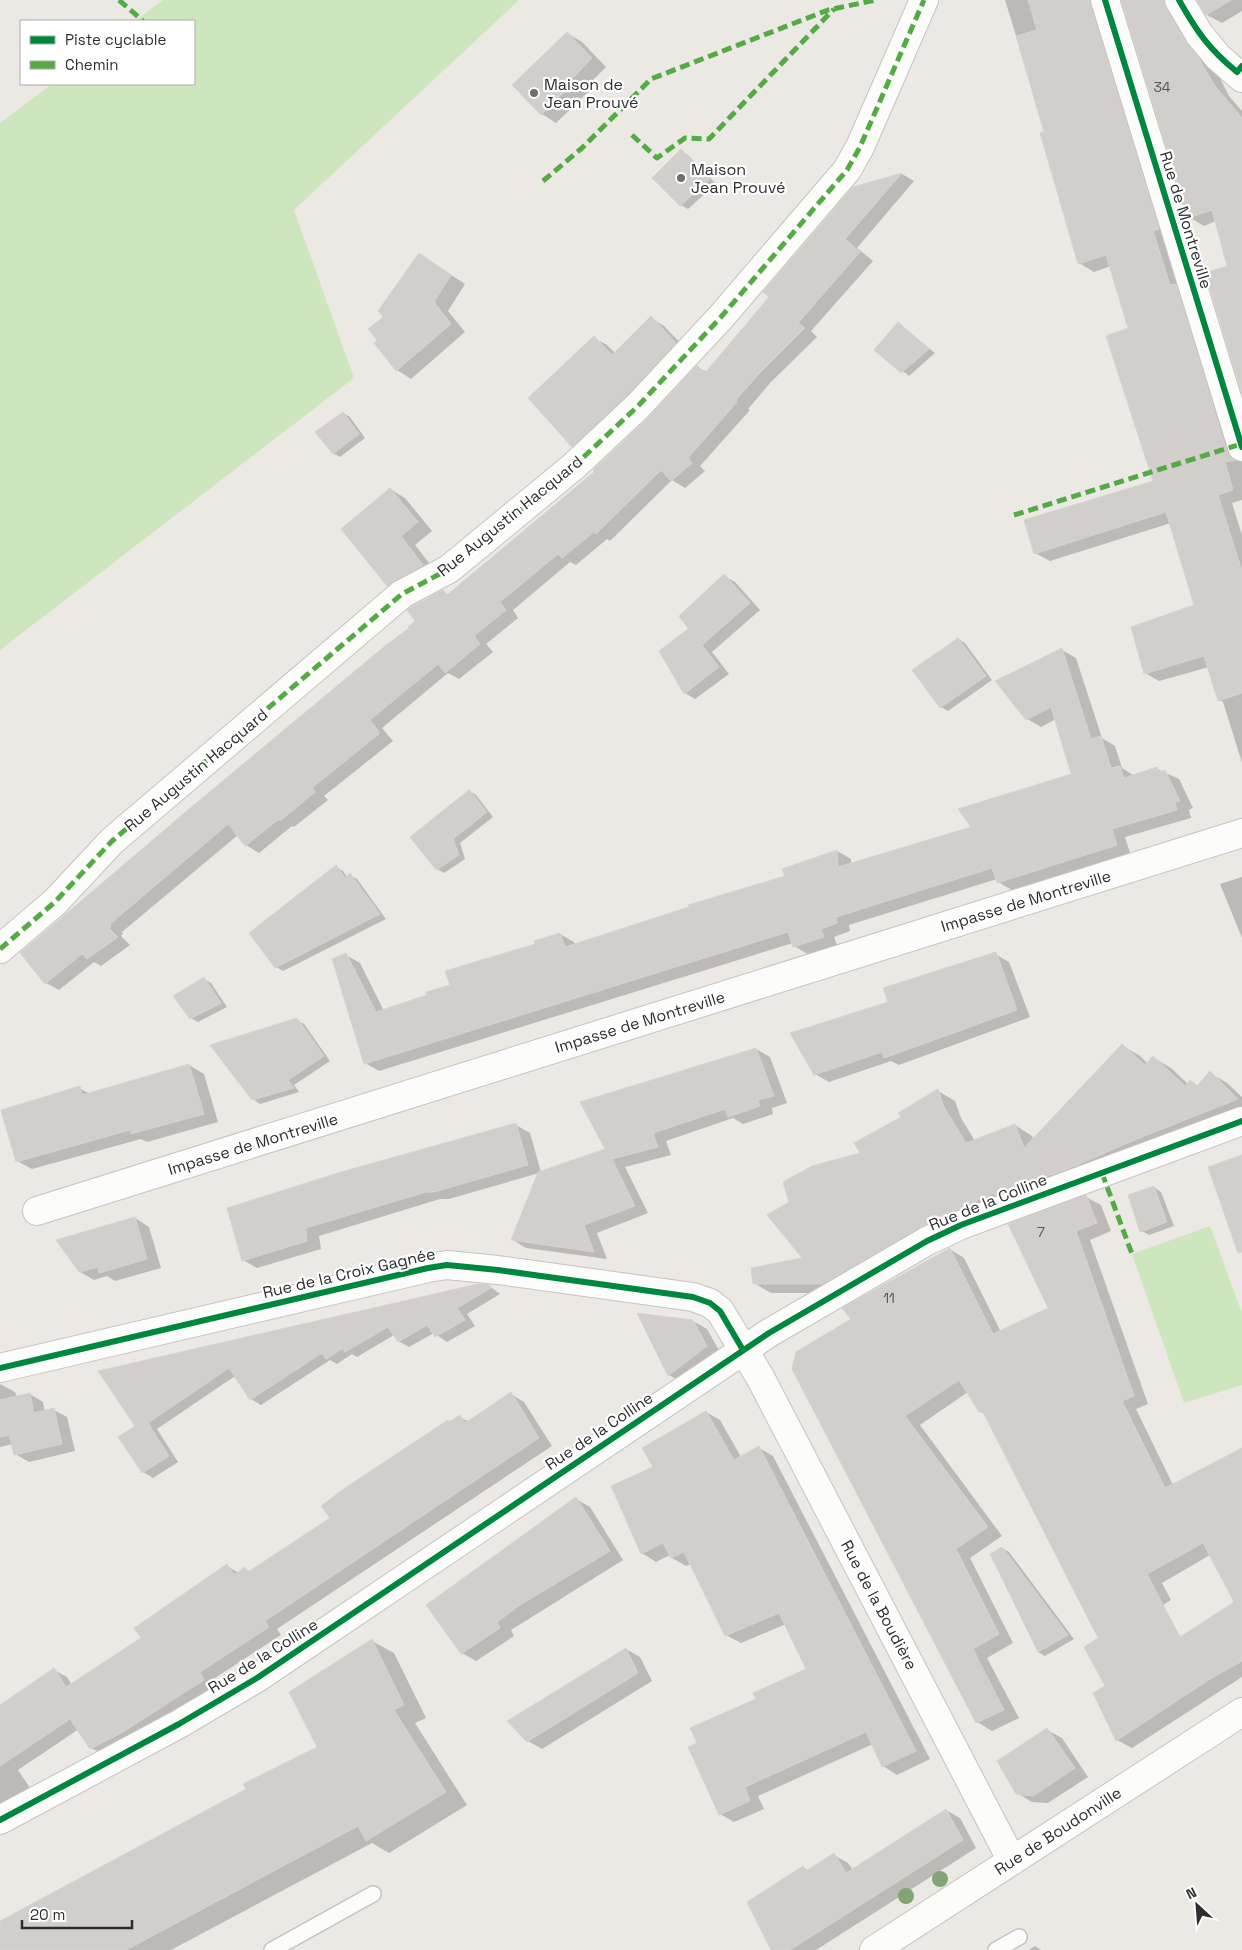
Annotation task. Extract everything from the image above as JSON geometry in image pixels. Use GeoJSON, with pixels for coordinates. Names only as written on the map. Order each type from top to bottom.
{"type":"FeatureCollection","features":[{"type":"Feature","properties":{"kind":"street","name":"Rue Augustin Hacquard"},"geometry":{"type":"LineString","coordinates":[[0,949],[55,902],[112,841],[215,753],[402,594],[448,569],[478,545],[574,466],[638,406],[721,317],[848,170],[860,147],[924,0]]}},
{"type":"Feature","properties":{"kind":"street","name":"Rue de Montreville"},"geometry":{"type":"LineString","coordinates":[[1105,0],[1242,447]]}},
{"type":"Feature","properties":{"kind":"street"},"geometry":{"type":"LineString","coordinates":[[1179,0],[1199,34],[1218,57],[1240,72]]}},
{"type":"Feature","properties":{"kind":"street","name":"Impasse de Montreville"},"geometry":{"type":"LineString","coordinates":[[37,1211],[1242,833]]}},
{"type":"Feature","properties":{"kind":"street","name":"Rue de la Colline"},"geometry":{"type":"LineString","coordinates":[[0,1820],[179,1724],[257,1678],[769,1333],[919,1246],[952,1229],[1242,1121]]}},
{"type":"Feature","properties":{"kind":"street","name":"Rue de la Croix Gagnée"},"geometry":{"type":"LineString","coordinates":[[0,1368],[447,1265],[498,1270],[693,1297],[710,1303],[720,1311],[743,1350]]}},
{"type":"Feature","properties":{"kind":"street","name":"Rue de la Boudière"},"geometry":{"type":"LineString","coordinates":[[743,1350],[764,1386],[1012,1861]]}},
{"type":"Feature","properties":{"kind":"street","name":"Rue de Boudonville"},"geometry":{"type":"LineString","coordinates":[[874,1950],[1242,1712]]}},
{"type":"Feature","properties":{"kind":"lane"},"geometry":{"type":"LineString","coordinates":[[272,1950],[373,1894]]}},
{"type":"Feature","properties":{"kind":"lane"},"geometry":{"type":"LineString","coordinates":[[996,1950],[1019,1937]]}},
{"type":"Feature","properties":{"kind":"green space"},"geometry":{"type":"Polygon","coordinates":[[[163,0],[519,0],[294,210],[354,378],[0,650],[0,123],[51,85],[195,85],[195,20],[136,20],[163,0]]]}},
{"type":"Feature","properties":{"kind":"green space"},"geometry":{"type":"Polygon","coordinates":[[[1210,1226],[1242,1313],[1242,1385],[1184,1403],[1132,1254],[1210,1226]]]}},
{"type":"Feature","properties":{"kind":"building"},"geometry":{"type":"Polygon","coordinates":[[[1028,0],[1090,0],[1159,229],[1153,231],[1170,285],[1176,284],[1227,452],[1235,460],[1225,462],[1233,490],[1218,495],[1242,571],[1242,693],[1218,701],[1204,656],[1144,674],[1131,627],[1194,605],[1166,512],[1034,554],[1024,520],[1153,481],[1106,336],[1128,328],[1106,255],[1078,264],[1040,133],[1044,132],[1016,36],[1037,30],[1028,0]]]}},
{"type":"Feature","properties":{"kind":"building"},"geometry":{"type":"Polygon","coordinates":[[[1121,0],[1163,0],[1186,42],[1200,60],[1215,86],[1242,118],[1242,394],[1205,273],[1227,266],[1212,210],[1188,218],[1121,0]]]}},
{"type":"Feature","properties":{"kind":"building"},"geometry":{"type":"Polygon","coordinates":[[[1197,0],[1231,0],[1206,15],[1197,0]]]}},
{"type":"Feature","properties":{"kind":"building","name":"Maison de Jean Prouvé"},"geometry":{"type":"Polygon","coordinates":[[[567,32],[592,58],[572,79],[575,82],[541,115],[512,85],[567,32]]]}},
{"type":"Feature","properties":{"kind":"building","name":"Maison Jean Prouvé"},"geometry":{"type":"Polygon","coordinates":[[[681,149],[710,179],[680,206],[652,178],[681,149]]]}},
{"type":"Feature","properties":{"kind":"building"},"geometry":{"type":"Polygon","coordinates":[[[902,173],[845,239],[860,252],[798,323],[805,328],[736,400],[737,402],[688,458],[692,463],[671,481],[661,470],[596,534],[594,532],[562,558],[558,554],[500,602],[506,610],[474,636],[480,644],[445,673],[438,664],[370,720],[380,733],[312,788],[315,792],[280,821],[279,819],[245,846],[228,824],[110,924],[109,928],[118,937],[87,959],[82,954],[45,984],[20,953],[188,810],[409,628],[415,621],[407,610],[443,590],[447,595],[594,472],[593,470],[649,417],[697,365],[705,373],[769,297],[763,292],[853,187],[902,173]]]}},
{"type":"Feature","properties":{"kind":"building"},"geometry":{"type":"Polygon","coordinates":[[[419,253],[451,275],[434,302],[451,324],[396,371],[374,343],[377,340],[368,329],[383,317],[378,311],[419,253]]]}},
{"type":"Feature","properties":{"kind":"building"},"geometry":{"type":"Polygon","coordinates":[[[651,316],[676,343],[627,395],[572,447],[528,398],[594,336],[612,355],[651,316]]]}},
{"type":"Feature","properties":{"kind":"building"},"geometry":{"type":"Polygon","coordinates":[[[898,322],[929,349],[901,373],[874,350],[898,322]]]}},
{"type":"Feature","properties":{"kind":"building"},"geometry":{"type":"Polygon","coordinates":[[[343,412],[359,434],[333,454],[315,432],[343,412]]]}},
{"type":"Feature","properties":{"kind":"building"},"geometry":{"type":"Polygon","coordinates":[[[390,488],[418,522],[401,536],[423,565],[387,586],[341,529],[390,488]]]}},
{"type":"Feature","properties":{"kind":"building"},"geometry":{"type":"Polygon","coordinates":[[[724,574],[750,603],[702,645],[719,667],[684,694],[659,651],[688,629],[699,643],[679,616],[724,574]]]}},
{"type":"Feature","properties":{"kind":"building"},"geometry":{"type":"Polygon","coordinates":[[[958,638],[986,676],[940,708],[912,670],[958,638]]]}},
{"type":"Feature","properties":{"kind":"building"},"geometry":{"type":"Polygon","coordinates":[[[1062,648],[1091,739],[1101,736],[1111,768],[1120,766],[1124,778],[1157,767],[1159,772],[1165,770],[1180,801],[1175,802],[1177,810],[1112,829],[1117,845],[997,883],[992,868],[836,917],[837,923],[821,929],[824,937],[793,947],[788,932],[364,1064],[332,959],[346,953],[376,1012],[427,995],[426,992],[450,985],[445,971],[535,944],[534,941],[560,933],[565,947],[689,907],[688,905],[785,876],[782,869],[837,850],[838,867],[971,827],[958,809],[1071,774],[1051,707],[1026,720],[995,681],[1062,648]]]}},
{"type":"Feature","properties":{"kind":"building"},"geometry":{"type":"Polygon","coordinates":[[[469,790],[487,812],[453,839],[459,855],[436,870],[410,837],[469,790]]]}},
{"type":"Feature","properties":{"kind":"building"},"geometry":{"type":"Polygon","coordinates":[[[336,865],[345,878],[350,873],[380,914],[275,968],[249,933],[336,865]]]}},
{"type":"Feature","properties":{"kind":"building"},"geometry":{"type":"Polygon","coordinates":[[[996,952],[1017,1010],[884,1058],[882,1052],[814,1075],[790,1033],[888,1002],[883,988],[996,952]]]}},
{"type":"Feature","properties":{"kind":"building"},"geometry":{"type":"Polygon","coordinates":[[[204,977],[221,1003],[190,1019],[173,996],[204,977]]]}},
{"type":"Feature","properties":{"kind":"building"},"geometry":{"type":"Polygon","coordinates":[[[297,1018],[324,1056],[288,1080],[294,1088],[252,1100],[210,1045],[297,1018]]]}},
{"type":"Feature","properties":{"kind":"building"},"geometry":{"type":"Polygon","coordinates":[[[1122,1044],[1145,1065],[1153,1056],[1185,1086],[1190,1080],[1197,1086],[1210,1071],[1238,1099],[1075,1166],[995,1196],[993,1193],[919,1228],[822,1284],[753,1284],[751,1268],[802,1258],[767,1215],[789,1202],[783,1182],[812,1166],[860,1153],[854,1143],[901,1117],[898,1113],[938,1089],[944,1107],[966,1143],[1015,1124],[1024,1148],[1122,1044]]]}},
{"type":"Feature","properties":{"kind":"building"},"geometry":{"type":"Polygon","coordinates":[[[756,1048],[774,1096],[758,1100],[760,1106],[728,1117],[725,1109],[653,1133],[658,1147],[612,1159],[635,1206],[584,1225],[594,1252],[511,1240],[538,1172],[605,1149],[580,1102],[756,1048]]]}},
{"type":"Feature","properties":{"kind":"building"},"geometry":{"type":"Polygon","coordinates":[[[189,1064],[204,1114],[131,1134],[130,1130],[16,1162],[1,1110],[80,1086],[82,1095],[189,1064]]]}},
{"type":"Feature","properties":{"kind":"building"},"geometry":{"type":"Polygon","coordinates":[[[516,1123],[528,1165],[434,1192],[426,1192],[306,1228],[307,1241],[242,1261],[227,1208],[341,1172],[516,1123]]]}},
{"type":"Feature","properties":{"kind":"building"},"geometry":{"type":"Polygon","coordinates":[[[1242,1155],[1242,1252],[1238,1253],[1208,1167],[1242,1155]]]}},
{"type":"Feature","properties":{"kind":"building"},"geometry":{"type":"Polygon","coordinates":[[[1154,1186],[1167,1222],[1140,1232],[1128,1195],[1154,1186]]]}},
{"type":"Feature","properties":{"kind":"building"},"geometry":{"type":"Polygon","coordinates":[[[1086,1195],[1097,1223],[1076,1231],[1134,1396],[1122,1401],[1165,1488],[1242,1448],[1242,1661],[1207,1681],[1116,1741],[1093,1693],[1105,1686],[1084,1647],[1098,1638],[982,1410],[979,1412],[959,1380],[905,1416],[988,1527],[956,1549],[999,1634],[973,1649],[1004,1710],[976,1723],[792,1369],[796,1352],[851,1319],[842,1308],[950,1248],[993,1334],[1048,1308],[1008,1224],[1086,1195]],[[1203,1543],[1147,1574],[1180,1637],[1234,1602],[1203,1543]]]}},
{"type":"Feature","properties":{"kind":"building"},"geometry":{"type":"Polygon","coordinates":[[[135,1217],[147,1259],[99,1273],[98,1267],[79,1272],[56,1240],[135,1217]]]}},
{"type":"Feature","properties":{"kind":"building"},"geometry":{"type":"Polygon","coordinates":[[[478,1284],[489,1285],[491,1288],[457,1308],[465,1320],[435,1337],[427,1325],[398,1342],[388,1327],[345,1352],[343,1348],[326,1359],[322,1353],[250,1400],[229,1368],[148,1423],[169,1456],[142,1473],[118,1437],[135,1426],[98,1371],[478,1284]]]}},
{"type":"Feature","properties":{"kind":"building"},"geometry":{"type":"Polygon","coordinates":[[[637,1313],[693,1320],[707,1346],[668,1376],[637,1313]]]}},
{"type":"Feature","properties":{"kind":"building"},"geometry":{"type":"Polygon","coordinates":[[[511,1392],[539,1438],[265,1621],[269,1627],[200,1672],[204,1680],[123,1732],[90,1749],[70,1719],[0,1766],[0,1705],[54,1668],[66,1687],[141,1638],[134,1628],[227,1564],[234,1575],[245,1567],[248,1572],[330,1518],[321,1506],[345,1488],[448,1420],[449,1422],[460,1415],[465,1423],[511,1392]]]}},
{"type":"Feature","properties":{"kind":"building"},"geometry":{"type":"Polygon","coordinates":[[[30,1393],[34,1413],[54,1408],[62,1444],[14,1455],[9,1435],[0,1437],[0,1400],[30,1393]]]}},
{"type":"Feature","properties":{"kind":"building"},"geometry":{"type":"Polygon","coordinates":[[[706,1411],[734,1460],[759,1446],[916,1751],[882,1767],[866,1732],[745,1787],[750,1801],[719,1815],[688,1747],[697,1743],[690,1728],[756,1699],[753,1693],[806,1669],[779,1613],[725,1636],[684,1552],[671,1558],[663,1543],[641,1554],[611,1486],[653,1467],[642,1448],[706,1411]]]}},
{"type":"Feature","properties":{"kind":"building"},"geometry":{"type":"Polygon","coordinates":[[[576,1497],[610,1551],[520,1605],[497,1622],[500,1628],[461,1654],[426,1605],[576,1497]]]}},
{"type":"Feature","properties":{"kind":"building"},"geometry":{"type":"Polygon","coordinates":[[[1002,1547],[1068,1635],[1038,1652],[990,1554],[1002,1547]]]}},
{"type":"Feature","properties":{"kind":"building"},"geometry":{"type":"Polygon","coordinates":[[[372,1639],[404,1705],[394,1710],[446,1792],[366,1841],[358,1826],[126,1950],[0,1950],[0,1921],[246,1789],[243,1784],[317,1747],[289,1692],[372,1639]]]}},
{"type":"Feature","properties":{"kind":"building"},"geometry":{"type":"Polygon","coordinates":[[[626,1648],[638,1673],[527,1742],[507,1721],[626,1648]]]}},
{"type":"Feature","properties":{"kind":"building"},"geometry":{"type":"Polygon","coordinates":[[[1047,1728],[1075,1768],[1033,1796],[1016,1794],[997,1761],[1047,1728]]]}},
{"type":"Feature","properties":{"kind":"building"},"geometry":{"type":"Polygon","coordinates":[[[946,1809],[963,1840],[790,1950],[771,1950],[747,1902],[803,1866],[806,1871],[834,1853],[846,1873],[946,1809]]]}},
{"type":"Feature","properties":{"kind":"marked path"},"geometry":{"type":"LineString","coordinates":[[119,0],[142,20]]}},
{"type":"Feature","properties":{"kind":"marked path"},"geometry":{"type":"LineString","coordinates":[[543,181],[582,148],[651,79],[828,10],[876,0]]}},
{"type":"Feature","properties":{"kind":"marked path"},"geometry":{"type":"LineString","coordinates":[[0,949],[55,902],[112,841],[402,594],[449,569],[574,466],[638,406],[721,317],[847,170],[860,147],[924,0]]}},
{"type":"Feature","properties":{"kind":"marked path"},"geometry":{"type":"LineString","coordinates":[[632,135],[657,158],[685,138],[709,139],[834,9]]}},
{"type":"Feature","properties":{"kind":"marked path"},"geometry":{"type":"LineString","coordinates":[[1014,515],[1241,444]]}},
{"type":"Feature","properties":{"kind":"marked path"},"geometry":{"type":"LineString","coordinates":[[1102,1173],[1132,1254]]}},
{"type":"Feature","properties":{"kind":"cycle path"},"geometry":{"type":"LineString","coordinates":[[1105,0],[1242,447]]}},
{"type":"Feature","properties":{"kind":"cycle path"},"geometry":{"type":"LineString","coordinates":[[1179,0],[1211,48],[1237,72],[1242,66]]}},
{"type":"Feature","properties":{"kind":"cycle path"},"geometry":{"type":"LineString","coordinates":[[0,1820],[179,1724],[257,1678],[769,1333],[927,1241],[961,1225],[1242,1121]]}},
{"type":"Feature","properties":{"kind":"cycle path"},"geometry":{"type":"LineString","coordinates":[[0,1368],[447,1265],[498,1270],[693,1297],[710,1303],[720,1311],[743,1350]]}},
{"type":"Feature","properties":{"kind":"place","name":"Maison de Jean Prouvé"},"geometry":{"type":"Point","coordinates":[534,93]}},
{"type":"Feature","properties":{"kind":"place","name":"Maison Jean Prouvé"},"geometry":{"type":"Point","coordinates":[681,178]}}]}
